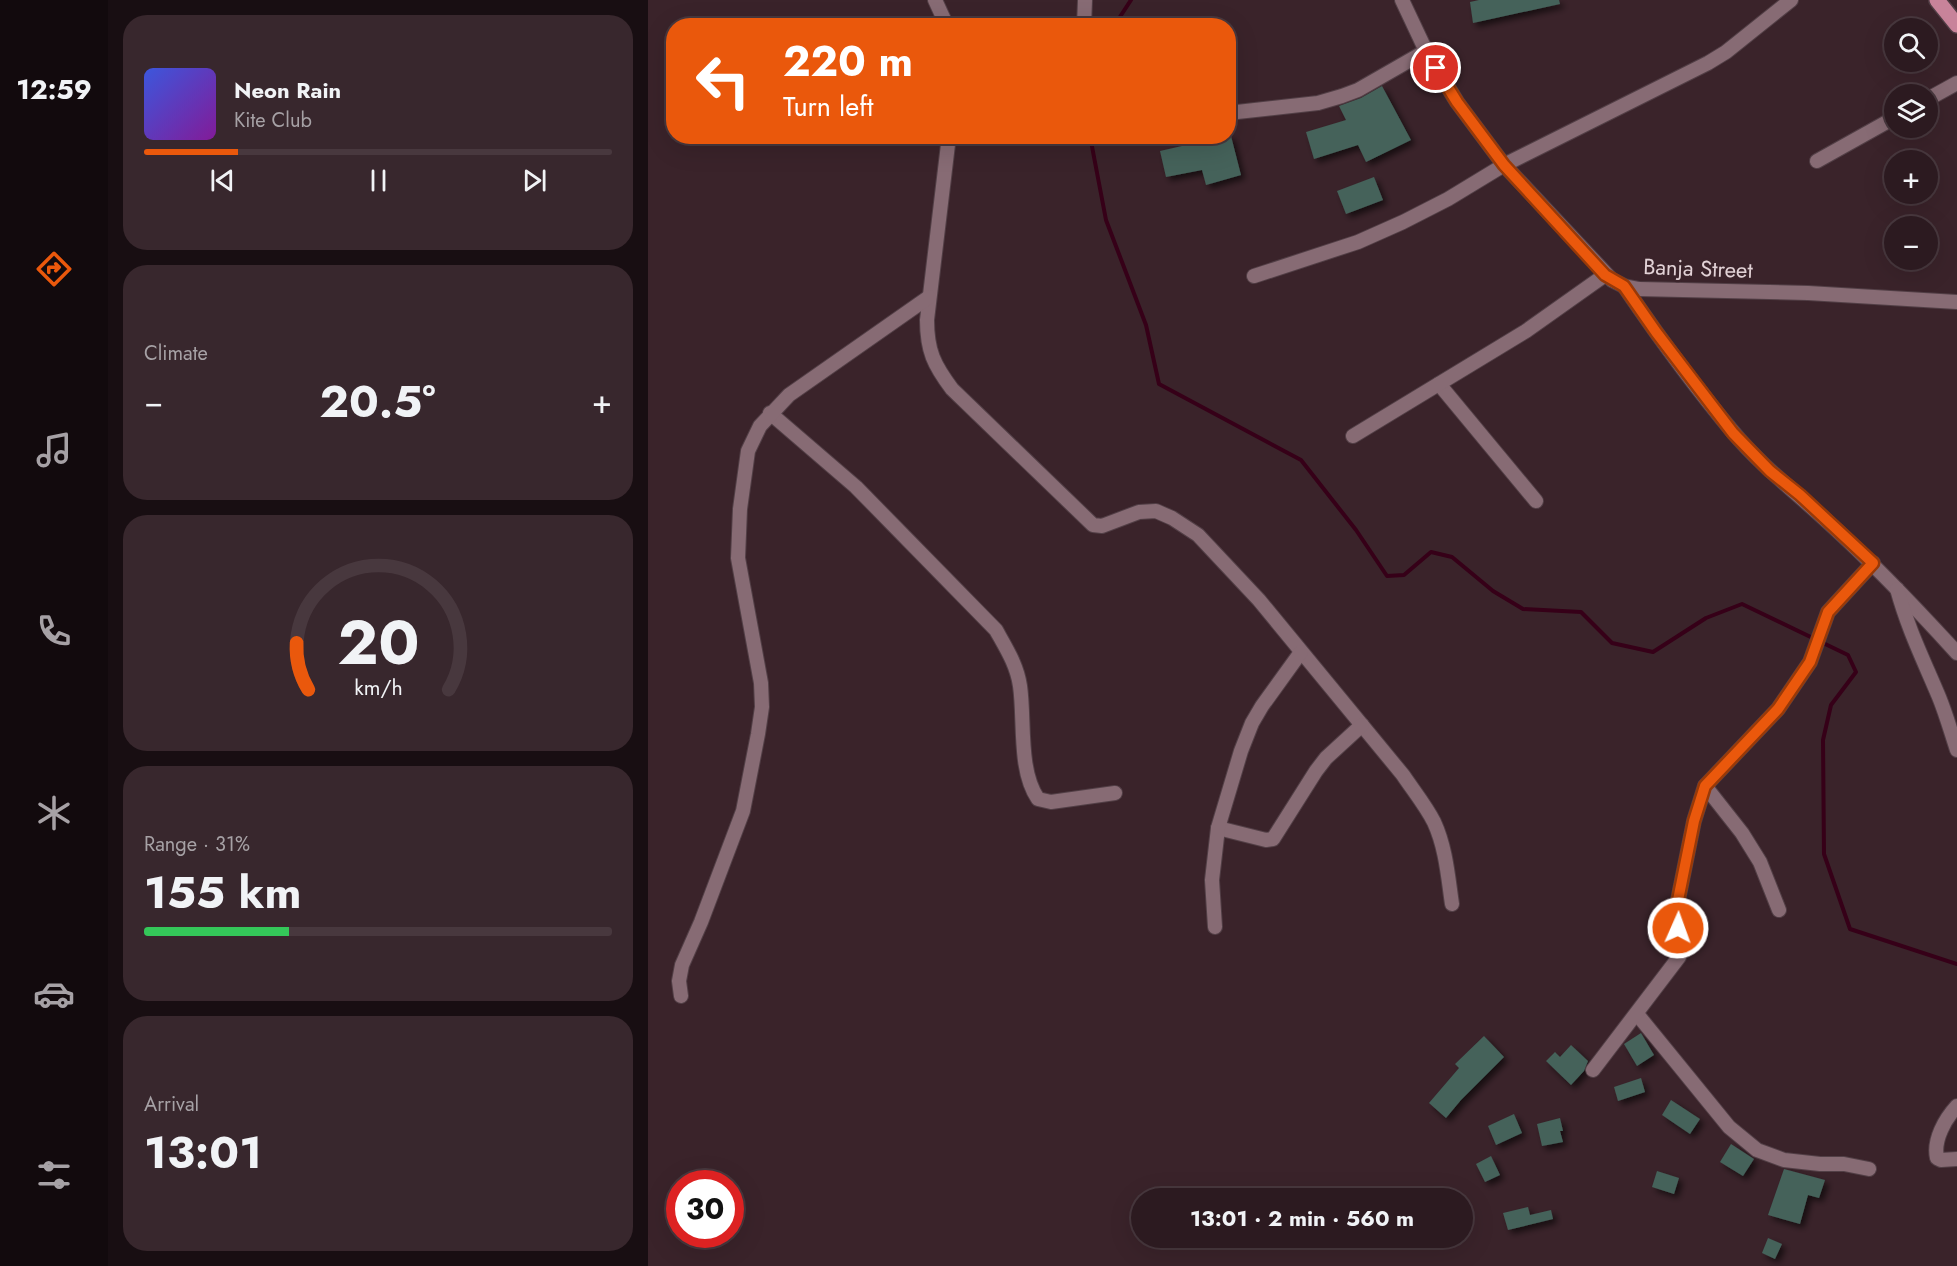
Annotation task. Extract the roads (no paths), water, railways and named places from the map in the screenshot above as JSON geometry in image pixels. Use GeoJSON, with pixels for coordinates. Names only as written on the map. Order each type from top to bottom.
{"type":"FeatureCollection","features":[{"type":"Feature","properties":{"kind":"main road"},"geometry":{"type":"LineString","coordinates":[[1936,0],[1957,25]]}},
{"type":"Feature","properties":{"kind":"street"},"geometry":{"type":"LineString","coordinates":[[935,0],[943,18]]}},
{"type":"Feature","properties":{"kind":"street"},"geometry":{"type":"LineString","coordinates":[[1084,18],[1085,0]]}},
{"type":"Feature","properties":{"kind":"street","name":"Banja Street"},"geometry":{"type":"LineString","coordinates":[[1401,0],[1426,51],[1457,102],[1504,165],[1605,275],[1624,286],[1639,289],[1808,293],[1957,302]]}},
{"type":"Feature","properties":{"kind":"street"},"geometry":{"type":"LineString","coordinates":[[1254,276],[1358,242],[1448,199],[1504,165],[1708,63],[1726,52],[1791,0]]}},
{"type":"Feature","properties":{"kind":"street"},"geometry":{"type":"LineString","coordinates":[[1236,112],[1318,103],[1342,96],[1358,90],[1426,51]]}},
{"type":"Feature","properties":{"kind":"street"},"geometry":{"type":"LineString","coordinates":[[1938,93],[1957,83]]}},
{"type":"Feature","properties":{"kind":"street"},"geometry":{"type":"LineString","coordinates":[[1816,161],[1884,124]]}},
{"type":"Feature","properties":{"kind":"street"},"geometry":{"type":"LineString","coordinates":[[948,144],[929,297],[927,336],[936,368],[952,389],[1093,525],[1102,526],[1139,512],[1156,511],[1172,518],[1198,535],[1258,600],[1403,775],[1434,822],[1445,854],[1452,904]]}},
{"type":"Feature","properties":{"kind":"street"},"geometry":{"type":"LineString","coordinates":[[1353,436],[1526,331],[1605,275]]}},
{"type":"Feature","properties":{"kind":"street"},"geometry":{"type":"LineString","coordinates":[[1624,286],[1733,433],[1770,471],[1800,495],[1873,563],[1957,653]]}},
{"type":"Feature","properties":{"kind":"street"},"geometry":{"type":"LineString","coordinates":[[681,996],[679,981],[682,966],[743,811],[762,707],[761,683],[738,558],[738,530],[748,451],[760,426],[789,395],[929,297]]}},
{"type":"Feature","properties":{"kind":"street"},"geometry":{"type":"LineString","coordinates":[[1439,384],[1536,501]]}},
{"type":"Feature","properties":{"kind":"street"},"geometry":{"type":"LineString","coordinates":[[770,413],[856,487],[996,630],[1010,654],[1020,683],[1026,760],[1031,789],[1038,800],[1051,802],[1115,793]]}},
{"type":"Feature","properties":{"kind":"street"},"geometry":{"type":"LineString","coordinates":[[1593,1070],[1679,957],[1681,948],[1675,915],[1694,821],[1705,786],[1778,709],[1810,662],[1828,612],[1873,563]]}},
{"type":"Feature","properties":{"kind":"street"},"geometry":{"type":"LineString","coordinates":[[1896,586],[1904,616],[1940,698],[1957,750]]}},
{"type":"Feature","properties":{"kind":"street"},"geometry":{"type":"LineString","coordinates":[[1215,927],[1212,880],[1218,828],[1241,752],[1252,723],[1301,652]]}},
{"type":"Feature","properties":{"kind":"street"},"geometry":{"type":"LineString","coordinates":[[1218,828],[1266,840],[1273,839],[1326,758],[1362,725]]}},
{"type":"Feature","properties":{"kind":"street"},"geometry":{"type":"LineString","coordinates":[[1705,786],[1742,833],[1760,862],[1779,910]]}},
{"type":"Feature","properties":{"kind":"street"},"geometry":{"type":"LineString","coordinates":[[1637,1014],[1729,1127],[1756,1150],[1784,1160],[1869,1168]]}},
{"type":"Feature","properties":{"kind":"street"},"geometry":{"type":"LineString","coordinates":[[1957,1106],[1945,1122],[1935,1152],[1937,1158],[1941,1160],[1957,1159]]}},
{"type":"Feature","properties":{"kind":"waterway"},"geometry":{"type":"LineString","coordinates":[[1119,18],[1131,0]]}},
{"type":"Feature","properties":{"kind":"waterway"},"geometry":{"type":"LineString","coordinates":[[1092,144],[1106,220],[1146,325],[1159,384],[1301,460],[1356,530],[1387,576],[1404,575],[1431,552],[1452,557],[1493,591],[1523,609],[1581,612],[1612,643],[1653,652],[1706,618],[1742,604],[1848,655],[1856,672],[1831,705],[1823,740],[1824,854],[1850,929],[1957,964]]}}]}
